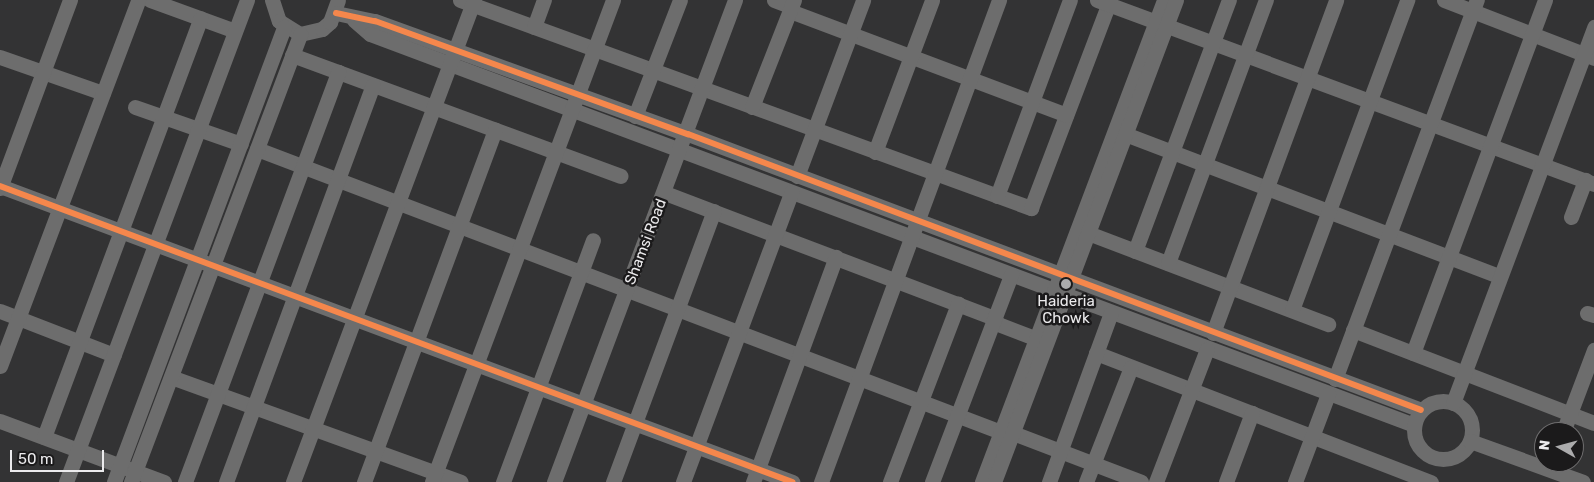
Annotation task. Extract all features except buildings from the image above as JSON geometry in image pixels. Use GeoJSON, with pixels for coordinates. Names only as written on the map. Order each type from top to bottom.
{"type":"FeatureCollection","features":[{"type":"Feature","properties":{"kind":"street"},"geometry":{"type":"LineString","coordinates":[[70,0],[0,187],[635,422],[697,446],[756,476],[792,482]]}},
{"type":"Feature","properties":{"kind":"street"},"geometry":{"type":"LineString","coordinates":[[0,366],[138,0]]}},
{"type":"Feature","properties":{"kind":"street"},"geometry":{"type":"LineString","coordinates":[[150,0],[235,31]]}},
{"type":"Feature","properties":{"kind":"street"},"geometry":{"type":"LineString","coordinates":[[66,482],[247,0]]}},
{"type":"Feature","properties":{"kind":"street"},"geometry":{"type":"LineString","coordinates":[[272,0],[274,14],[284,27],[300,34],[322,30],[337,6],[370,34],[1414,425]]}},
{"type":"Feature","properties":{"kind":"street"},"geometry":{"type":"LineString","coordinates":[[534,27],[544,0]]}},
{"type":"Feature","properties":{"kind":"street"},"geometry":{"type":"LineString","coordinates":[[434,478],[613,0]]}},
{"type":"Feature","properties":{"kind":"street"},"geometry":{"type":"LineString","coordinates":[[635,116],[680,0]]}},
{"type":"Feature","properties":{"kind":"street","name":"Shamsi Road"},"geometry":{"type":"LineString","coordinates":[[554,482],[688,134],[735,0]]}},
{"type":"Feature","properties":{"kind":"street"},"geometry":{"type":"LineString","coordinates":[[774,0],[792,6],[851,34],[1066,115]]}},
{"type":"Feature","properties":{"kind":"street"},"geometry":{"type":"LineString","coordinates":[[797,176],[863,0]]}},
{"type":"Feature","properties":{"kind":"street"},"geometry":{"type":"LineString","coordinates":[[874,152],[932,0]]}},
{"type":"Feature","properties":{"kind":"street"},"geometry":{"type":"LineString","coordinates":[[821,482],[999,0]]}},
{"type":"Feature","properties":{"kind":"street"},"geometry":{"type":"LineString","coordinates":[[997,196],[1070,0]]}},
{"type":"Feature","properties":{"kind":"street"},"geometry":{"type":"LineString","coordinates":[[1066,279],[1088,233],[1125,134],[1161,24],[1164,0]]}},
{"type":"Feature","properties":{"kind":"street"},"geometry":{"type":"LineString","coordinates":[[982,482],[1007,433],[1161,24],[1176,0]]}},
{"type":"Feature","properties":{"kind":"street"},"geometry":{"type":"LineString","coordinates":[[1135,251],[1229,0]]}},
{"type":"Feature","properties":{"kind":"street"},"geometry":{"type":"LineString","coordinates":[[1168,263],[1266,0]]}},
{"type":"Feature","properties":{"kind":"street"},"geometry":{"type":"LineString","coordinates":[[1213,333],[1336,0]]}},
{"type":"Feature","properties":{"kind":"street"},"geometry":{"type":"LineString","coordinates":[[1292,310],[1407,0]]}},
{"type":"Feature","properties":{"kind":"street"},"geometry":{"type":"LineString","coordinates":[[1444,0],[1475,6],[1532,34],[1589,56]]}},
{"type":"Feature","properties":{"kind":"street"},"geometry":{"type":"LineString","coordinates":[[1413,353],[1488,142],[1545,0]]}},
{"type":"Feature","properties":{"kind":"street"},"geometry":{"type":"LineString","coordinates":[[293,482],[454,49],[469,2],[595,50],[1031,208],[1105,2],[1488,142],[1590,182],[1571,217]]}},
{"type":"Feature","properties":{"kind":"street"},"geometry":{"type":"LineString","coordinates":[[752,107],[792,6]]}},
{"type":"Feature","properties":{"kind":"street"},"geometry":{"type":"LineString","coordinates":[[1335,378],[1475,6]]}},
{"type":"Feature","properties":{"kind":"street"},"geometry":{"type":"LineString","coordinates":[[44,437],[201,18]]}},
{"type":"Feature","properties":{"kind":"street"},"geometry":{"type":"LineString","coordinates":[[354,20],[374,21],[688,134],[1066,279],[1421,410]]}},
{"type":"Feature","properties":{"kind":"street"},"geometry":{"type":"LineString","coordinates":[[114,482],[284,27]]}},
{"type":"Feature","properties":{"kind":"street"},"geometry":{"type":"LineString","coordinates":[[1453,403],[1541,163],[1589,56],[1594,27]]}},
{"type":"Feature","properties":{"kind":"street"},"geometry":{"type":"LineString","coordinates":[[133,477],[300,34]]}},
{"type":"Feature","properties":{"kind":"street"},"geometry":{"type":"LineString","coordinates":[[292,55],[620,176]]}},
{"type":"Feature","properties":{"kind":"street"},"geometry":{"type":"LineString","coordinates":[[0,56],[103,93]]}},
{"type":"Feature","properties":{"kind":"street"},"geometry":{"type":"LineString","coordinates":[[185,482],[338,72]]}},
{"type":"Feature","properties":{"kind":"street"},"geometry":{"type":"LineString","coordinates":[[226,482],[373,85]]}},
{"type":"Feature","properties":{"kind":"street"},"geometry":{"type":"LineString","coordinates":[[135,107],[241,144]]}},
{"type":"Feature","properties":{"kind":"street"},"geometry":{"type":"LineString","coordinates":[[364,482],[495,130]]}},
{"type":"Feature","properties":{"kind":"street"},"geometry":{"type":"LineString","coordinates":[[1125,134],[1498,276]]}},
{"type":"Feature","properties":{"kind":"street"},"geometry":{"type":"LineString","coordinates":[[257,149],[957,416],[1060,451],[1141,482]]}},
{"type":"Feature","properties":{"kind":"street"},"geometry":{"type":"LineString","coordinates":[[665,192],[994,318],[998,324],[1037,339]]}},
{"type":"Feature","properties":{"kind":"street"},"geometry":{"type":"LineString","coordinates":[[683,482],[791,193]]}},
{"type":"Feature","properties":{"kind":"street"},"geometry":{"type":"LineString","coordinates":[[613,482],[714,211]]}},
{"type":"Feature","properties":{"kind":"street"},"geometry":{"type":"LineString","coordinates":[[1088,233],[1328,324]]}},
{"type":"Feature","properties":{"kind":"street"},"geometry":{"type":"LineString","coordinates":[[503,482],[593,240]]}},
{"type":"Feature","properties":{"kind":"street"},"geometry":{"type":"LineString","coordinates":[[756,476],[836,257]]}},
{"type":"Feature","properties":{"kind":"street"},"geometry":{"type":"LineString","coordinates":[[932,482],[1010,275]]}},
{"type":"Feature","properties":{"kind":"street"},"geometry":{"type":"LineString","coordinates":[[994,482],[1007,433],[1037,339],[1060,294]]}},
{"type":"Feature","properties":{"kind":"street"},"geometry":{"type":"LineString","coordinates":[[890,482],[958,304]]}},
{"type":"Feature","properties":{"kind":"street"},"geometry":{"type":"LineString","coordinates":[[0,311],[114,355]]}},
{"type":"Feature","properties":{"kind":"street"},"geometry":{"type":"LineString","coordinates":[[1049,482],[1111,313]]}},
{"type":"Feature","properties":{"kind":"street"},"geometry":{"type":"LineString","coordinates":[[1353,330],[1594,423]]}},
{"type":"Feature","properties":{"kind":"street"},"geometry":{"type":"LineString","coordinates":[[1156,482],[1207,349]]}},
{"type":"Feature","properties":{"kind":"street"},"geometry":{"type":"LineString","coordinates":[[1567,422],[1594,350]]}},
{"type":"Feature","properties":{"kind":"street"},"geometry":{"type":"LineString","coordinates":[[1096,353],[1425,481],[1432,457]]}},
{"type":"Feature","properties":{"kind":"street"},"geometry":{"type":"LineString","coordinates":[[1086,482],[1131,367]]}},
{"type":"Feature","properties":{"kind":"street"},"geometry":{"type":"LineString","coordinates":[[171,377],[376,451],[434,478],[461,482]]}},
{"type":"Feature","properties":{"kind":"street"},"geometry":{"type":"LineString","coordinates":[[1295,482],[1328,394]]}},
{"type":"Feature","properties":{"kind":"street"},"geometry":{"type":"LineString","coordinates":[[1436,401],[1453,403],[1468,416],[1470,441],[1450,458],[1432,457],[1420,448],[1414,425],[1421,410],[1436,401]]}},
{"type":"Feature","properties":{"kind":"street"},"geometry":{"type":"LineString","coordinates":[[1226,482],[1252,413]]}},
{"type":"Feature","properties":{"kind":"street"},"geometry":{"type":"LineString","coordinates":[[0,421],[120,466],[133,477],[164,482]]}},
{"type":"Feature","properties":{"kind":"street"},"geometry":{"type":"LineString","coordinates":[[1470,441],[1534,466]]}},
{"type":"Feature","properties":{"kind":"street"},"geometry":{"type":"LineString","coordinates":[[1551,472],[1583,482]]}},
{"type":"Feature","properties":{"kind":"cycle path"},"geometry":{"type":"LineString","coordinates":[[336,13],[375,21],[688,134],[1421,410]]}},
{"type":"Feature","properties":{"kind":"cycle path"},"geometry":{"type":"LineString","coordinates":[[0,186],[792,482]]}},
{"type":"Feature","properties":{"kind":"place","name":"Haideria Chowk"},"geometry":{"type":"Point","coordinates":[1066,284]}}]}
